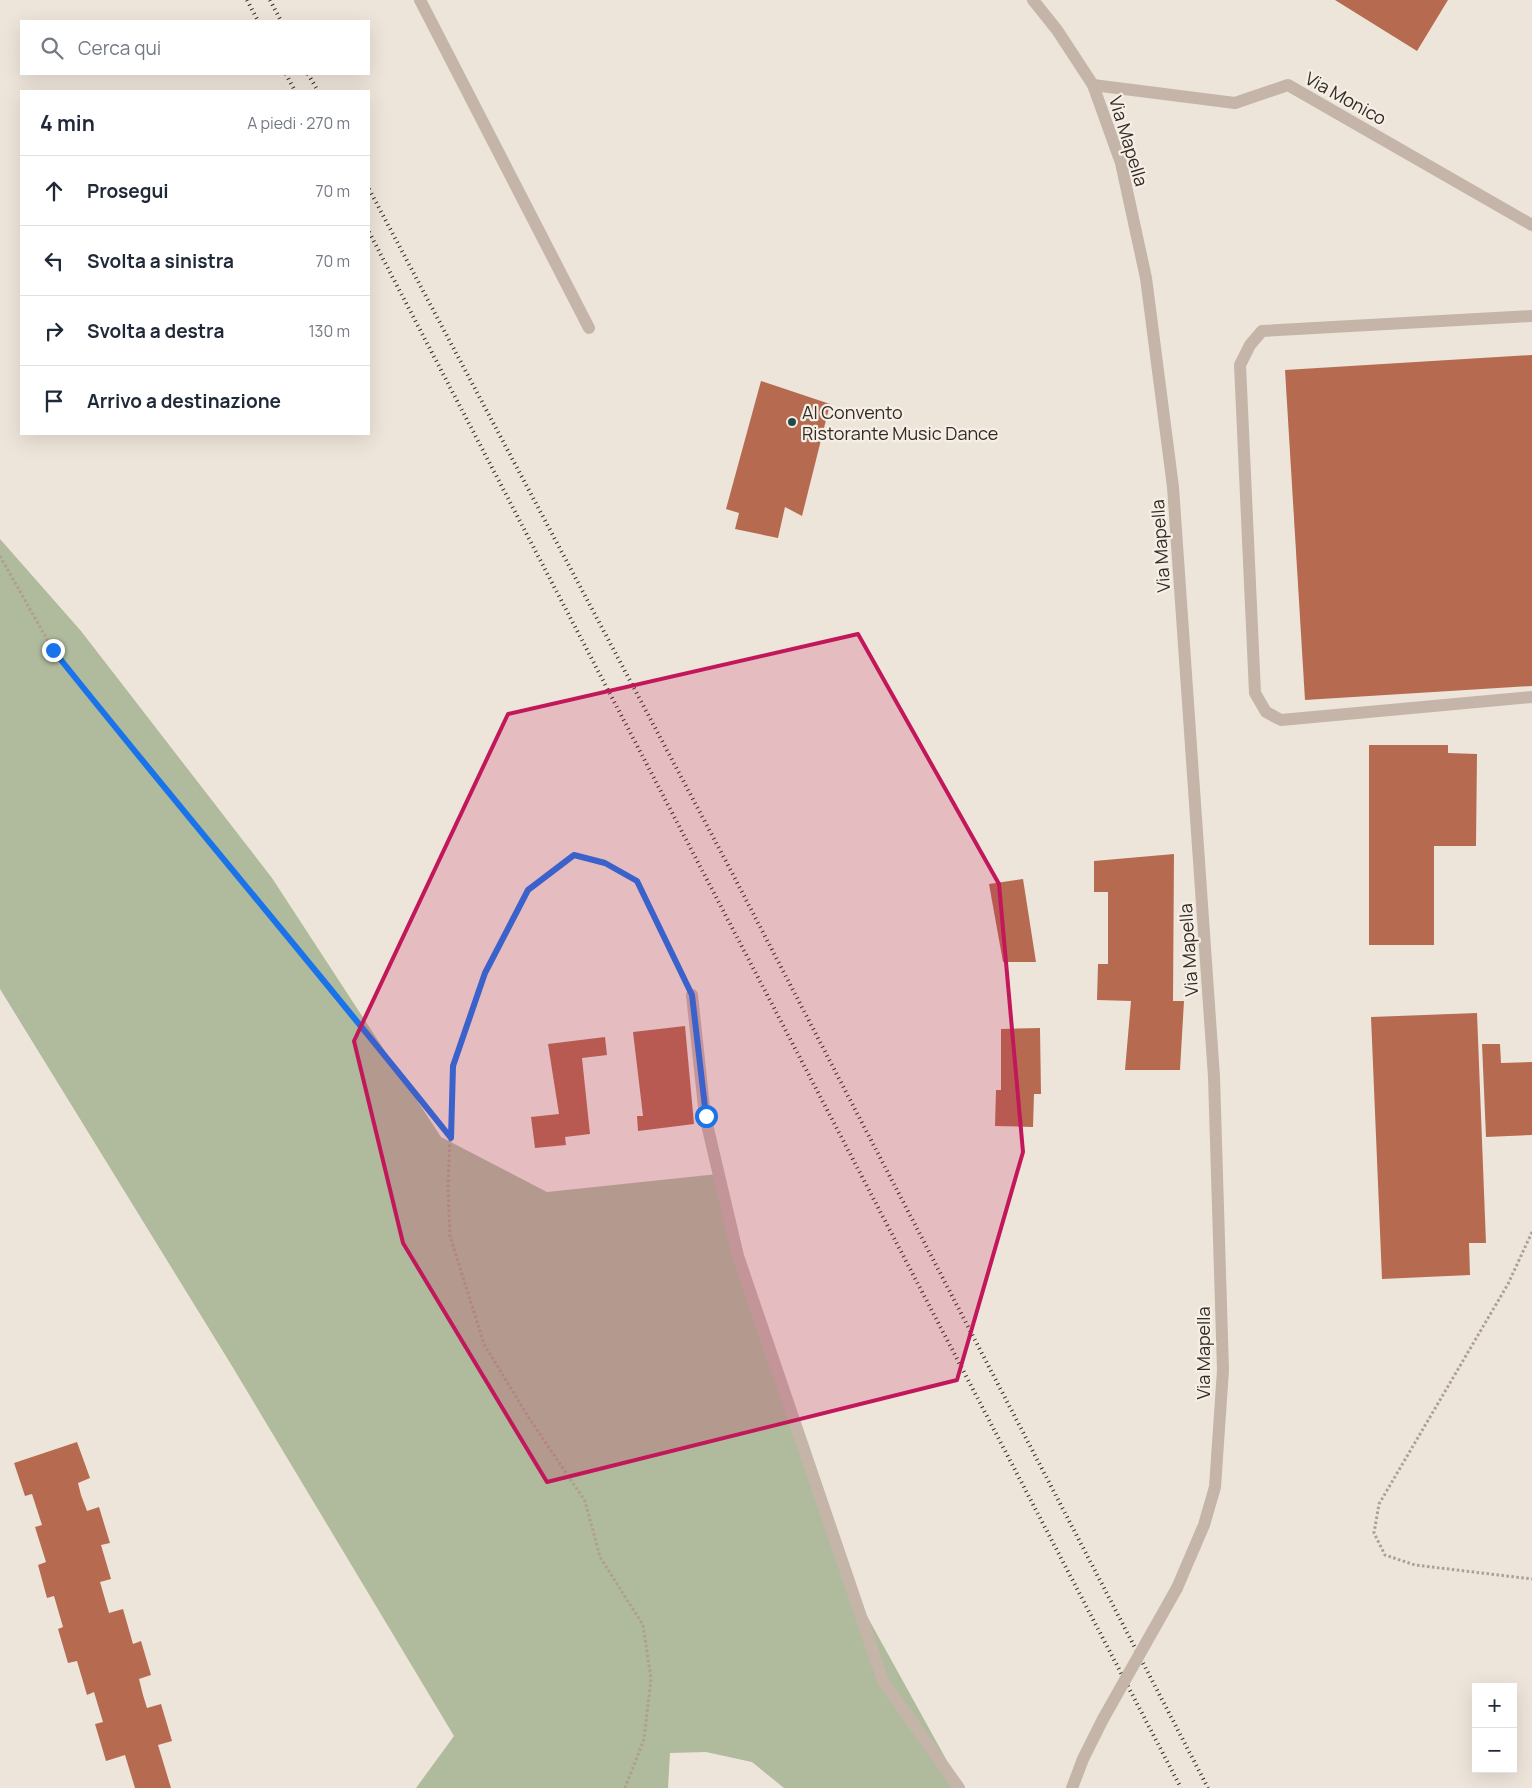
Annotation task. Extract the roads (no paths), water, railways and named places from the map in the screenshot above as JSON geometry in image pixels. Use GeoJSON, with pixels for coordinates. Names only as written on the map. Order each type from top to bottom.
{"type":"FeatureCollection","features":[{"type":"Feature","properties":{"kind":"street"},"geometry":{"type":"LineString","coordinates":[[420,0],[589,328]]}},
{"type":"Feature","properties":{"kind":"street","name":"Via Mapella"},"geometry":{"type":"LineString","coordinates":[[1033,0],[1093,85],[1121,163],[1146,278],[1173,487],[1214,1077],[1223,1370],[1215,1487],[1204,1525],[1177,1588],[1103,1719],[1083,1759],[1072,1788]]}},
{"type":"Feature","properties":{"kind":"street","name":"Via Monico"},"geometry":{"type":"LineString","coordinates":[[1093,85],[1235,103],[1288,85],[1532,225]]}},
{"type":"Feature","properties":{"kind":"street"},"geometry":{"type":"LineString","coordinates":[[1532,316],[1262,331],[1250,345],[1240,365],[1255,693],[1266,712],[1282,720],[1532,697]]}},
{"type":"Feature","properties":{"kind":"street"},"geometry":{"type":"LineString","coordinates":[[692,995],[706,1116],[738,1256],[884,1681],[959,1788]]}},
{"type":"Feature","properties":{"kind":"railway"},"geometry":{"type":"LineString","coordinates":[[247,0],[257,20]]}},
{"type":"Feature","properties":{"kind":"railway"},"geometry":{"type":"LineString","coordinates":[[270,0],[280,20]]}},
{"type":"Feature","properties":{"kind":"railway"},"geometry":{"type":"LineString","coordinates":[[287,75],[294,90]]}},
{"type":"Feature","properties":{"kind":"railway"},"geometry":{"type":"LineString","coordinates":[[309,75],[317,90]]}},
{"type":"Feature","properties":{"kind":"railway"},"geometry":{"type":"LineString","coordinates":[[370,191],[730,869],[1208,1788]]}},
{"type":"Feature","properties":{"kind":"railway"},"geometry":{"type":"LineString","coordinates":[[370,234],[1181,1788]]}},
{"type":"Feature","properties":{"kind":"place","name":"Al Convento Ristorante Music Dance"},"geometry":{"type":"Point","coordinates":[792,422]}}]}
